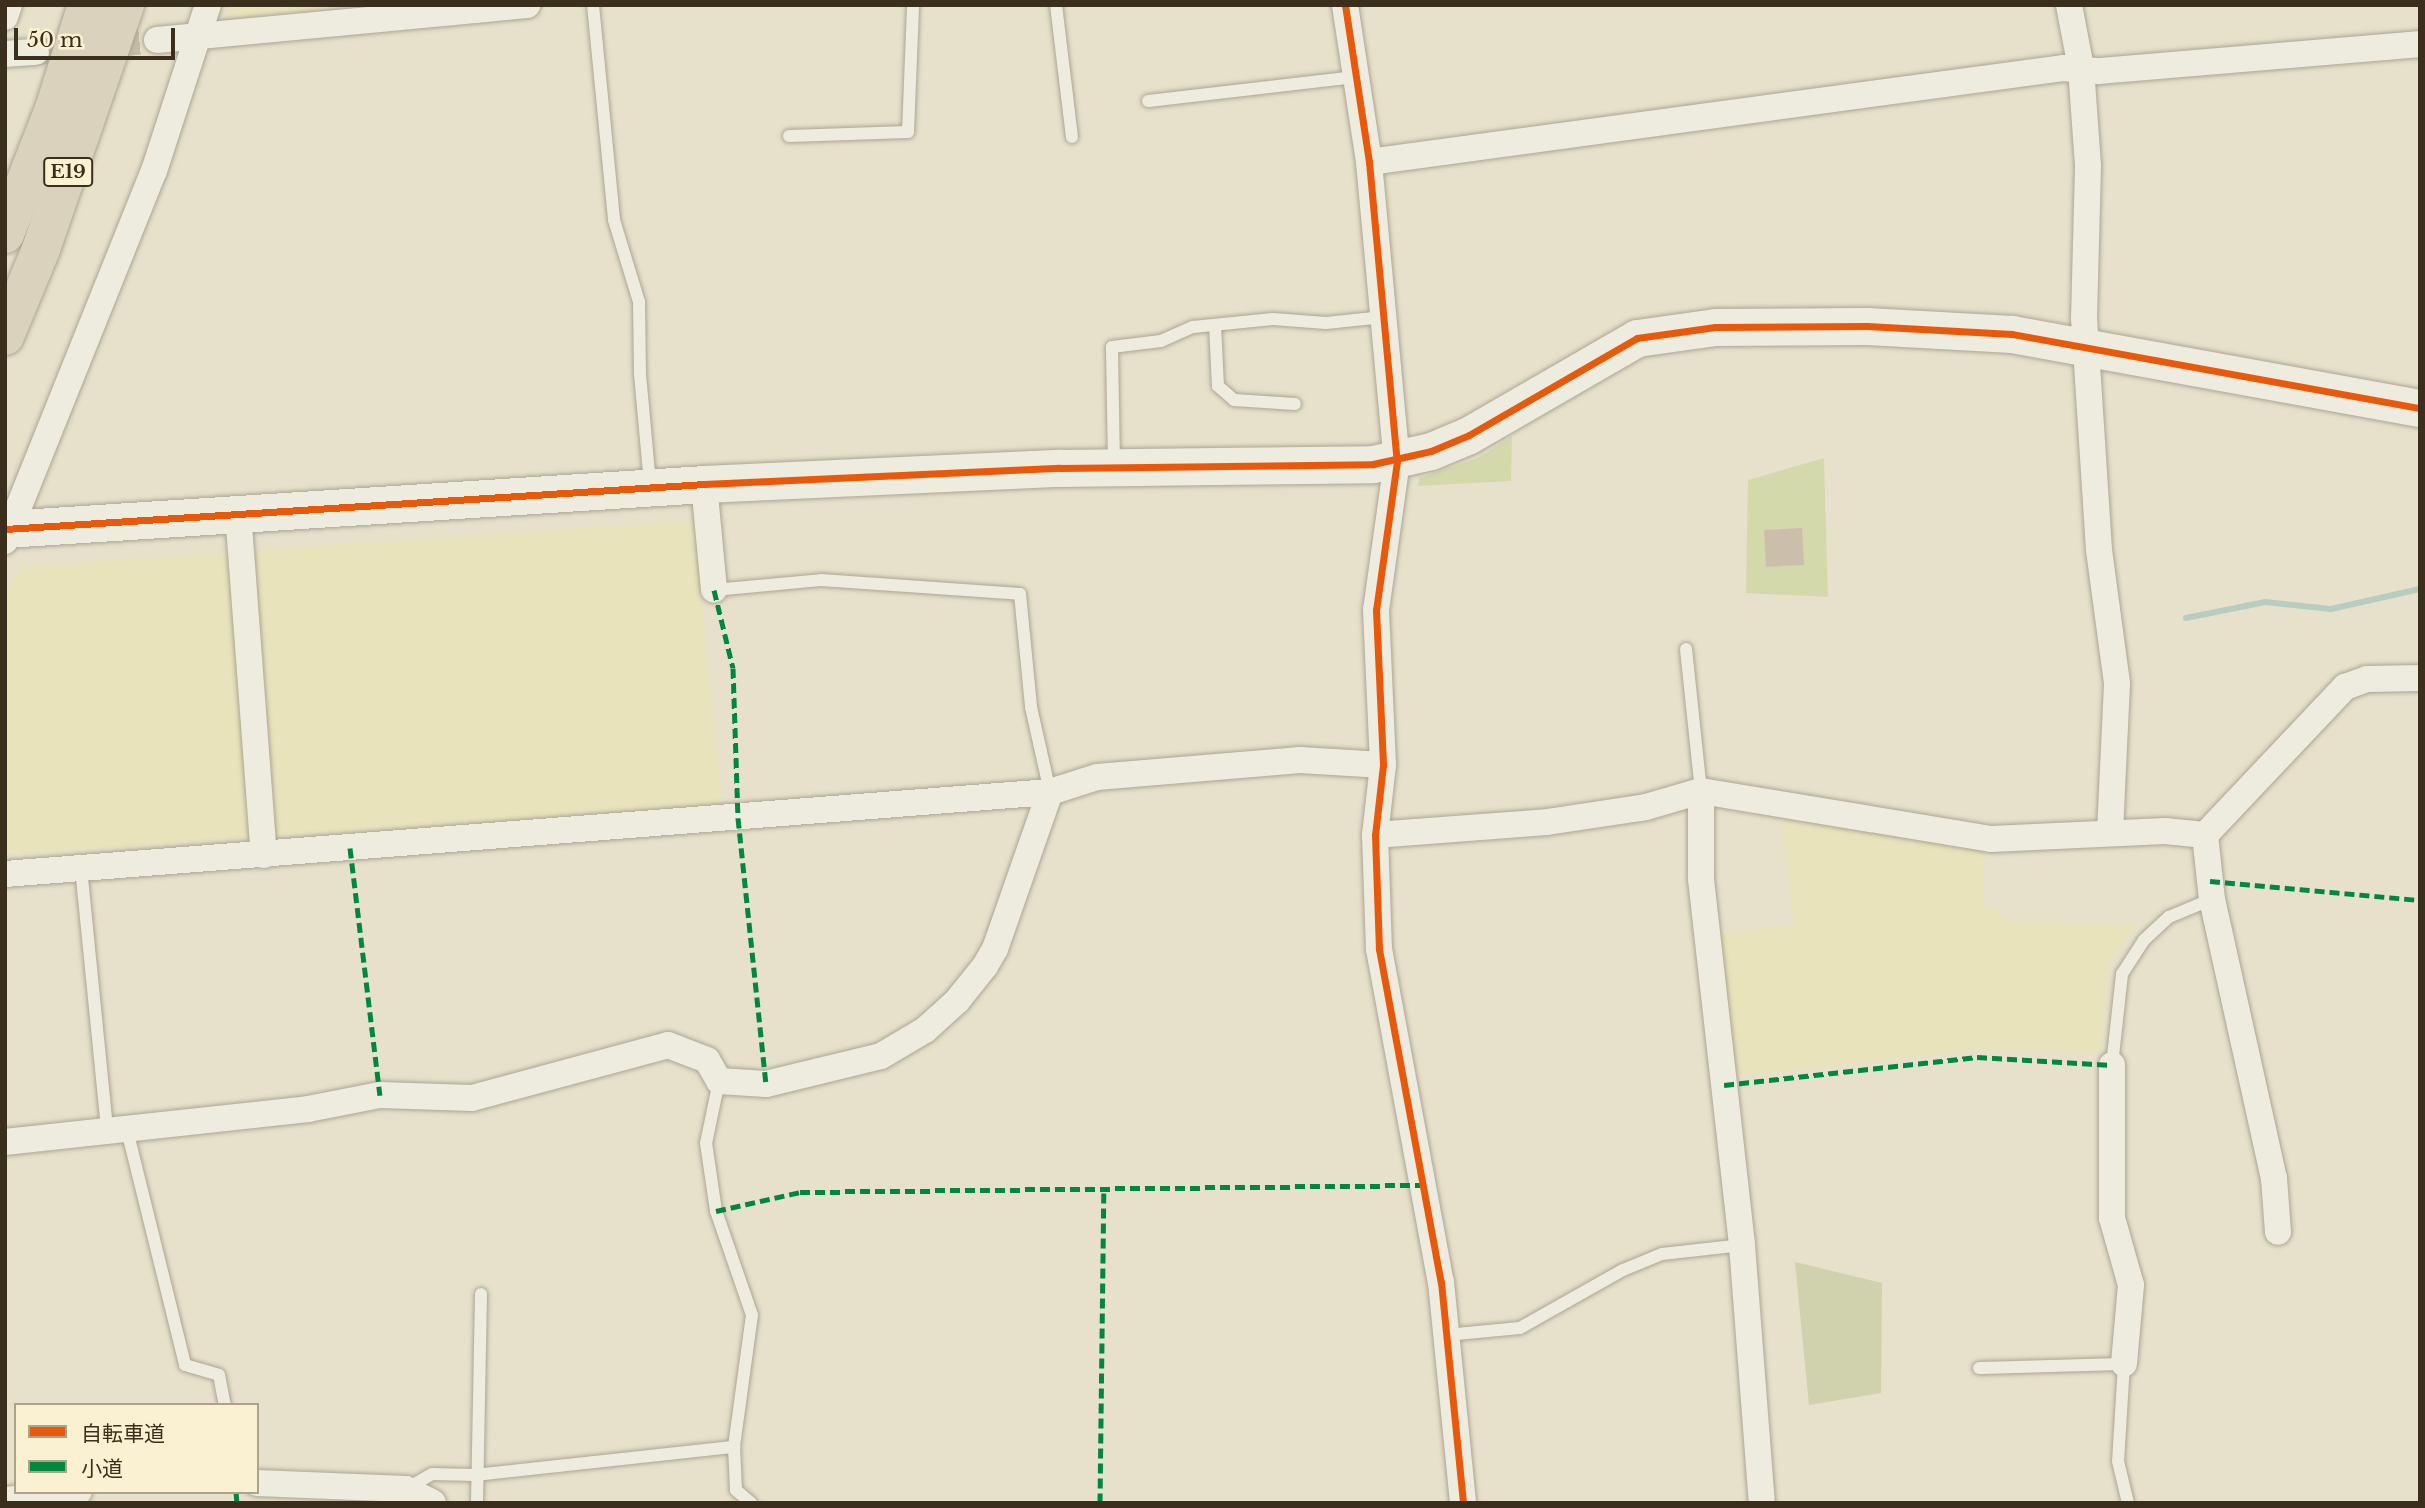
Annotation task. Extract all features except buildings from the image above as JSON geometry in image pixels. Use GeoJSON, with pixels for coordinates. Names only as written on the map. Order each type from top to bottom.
{"type":"FeatureCollection","features":[{"type":"Feature","properties":{"kind":"highway","name":"E19"},"geometry":{"type":"LineString","coordinates":[[5,234],[54,109],[87,5]]}},
{"type":"Feature","properties":{"kind":"highway","name":"E19"},"geometry":{"type":"LineString","coordinates":[[5,336],[41,249],[125,5]]}},
{"type":"Feature","properties":{"kind":"street"},"geometry":{"type":"LineString","coordinates":[[5,17],[9,5]]}},
{"type":"Feature","properties":{"kind":"street"},"geometry":{"type":"LineString","coordinates":[[208,5],[154,171],[7,533],[237,512],[704,484],[1115,468],[1397,461],[1469,435],[1637,338],[1679,330],[1867,326],[2012,334],[2420,408]]}},
{"type":"Feature","properties":{"kind":"street"},"geometry":{"type":"LineString","coordinates":[[157,40],[527,5]]}},
{"type":"Feature","properties":{"kind":"street"},"geometry":{"type":"LineString","coordinates":[[1345,5],[1370,162],[1397,461],[1376,610],[1383,765],[1375,835],[1385,999],[1441,1282],[1463,1503]]}},
{"type":"Feature","properties":{"kind":"street"},"geometry":{"type":"LineString","coordinates":[[2069,5],[2081,68],[2088,166],[2084,318],[2099,550],[2117,684],[2110,832]]}},
{"type":"Feature","properties":{"kind":"street"},"geometry":{"type":"LineString","coordinates":[[1370,162],[2081,68],[2099,71],[2420,44]]}},
{"type":"Feature","properties":{"kind":"street"},"geometry":{"type":"LineString","coordinates":[[5,54],[36,52]]}},
{"type":"Feature","properties":{"kind":"street"},"geometry":{"type":"LineString","coordinates":[[704,484],[714,590]]}},
{"type":"Feature","properties":{"kind":"street"},"geometry":{"type":"LineString","coordinates":[[237,512],[264,855]]}},
{"type":"Feature","properties":{"kind":"street"},"geometry":{"type":"LineString","coordinates":[[1375,835],[1548,822],[1646,807],[1701,791],[1991,839],[2110,832],[2204,835],[2345,687],[2367,679],[2420,678]]}},
{"type":"Feature","properties":{"kind":"street"},"geometry":{"type":"LineString","coordinates":[[5,874],[1050,792],[1097,777],[1286,761],[1383,765]]}},
{"type":"Feature","properties":{"kind":"street"},"geometry":{"type":"LineString","coordinates":[[1701,791],[1701,879],[1742,1245],[1762,1503]]}},
{"type":"Feature","properties":{"kind":"street"},"geometry":{"type":"LineString","coordinates":[[5,1142],[308,1109],[380,1095],[472,1098],[668,1045],[707,1060],[719,1081],[766,1084],[834,1070],[881,1056],[925,1030],[957,1001],[995,949],[1050,792]]}},
{"type":"Feature","properties":{"kind":"street"},"geometry":{"type":"LineString","coordinates":[[2204,835],[2212,899],[2274,1178],[2277,1232]]}},
{"type":"Feature","properties":{"kind":"street"},"geometry":{"type":"LineString","coordinates":[[2112,1065],[2112,1218],[2131,1285],[2124,1364]]}},
{"type":"Feature","properties":{"kind":"street"},"geometry":{"type":"LineString","coordinates":[[259,1483],[406,1489],[433,1503]]}},
{"type":"Feature","properties":{"kind":"street"},"geometry":{"type":"LineString","coordinates":[[5,1500],[60,1494]]}},
{"type":"Feature","properties":{"kind":"lane"},"geometry":{"type":"LineString","coordinates":[[593,5],[614,220],[639,302],[639,374],[650,488]]}},
{"type":"Feature","properties":{"kind":"lane"},"geometry":{"type":"LineString","coordinates":[[789,136],[908,132],[913,5]]}},
{"type":"Feature","properties":{"kind":"lane"},"geometry":{"type":"LineString","coordinates":[[1056,5],[1072,137]]}},
{"type":"Feature","properties":{"kind":"lane"},"geometry":{"type":"LineString","coordinates":[[1148,101],[1356,76]]}},
{"type":"Feature","properties":{"kind":"lane"},"geometry":{"type":"LineString","coordinates":[[1115,468],[1112,347],[1161,341],[1193,327],[1384,317]]}},
{"type":"Feature","properties":{"kind":"lane"},"geometry":{"type":"LineString","coordinates":[[1215,325],[1217,386],[1234,400],[1295,404]]}},
{"type":"Feature","properties":{"kind":"lane"},"geometry":{"type":"LineString","coordinates":[[714,590],[821,580],[1020,594],[1031,707],[1050,792]]}},
{"type":"Feature","properties":{"kind":"lane"},"geometry":{"type":"LineString","coordinates":[[1686,649],[1701,791]]}},
{"type":"Feature","properties":{"kind":"lane"},"geometry":{"type":"LineString","coordinates":[[81,868],[117,1130],[185,1365],[219,1375],[225,1403]]}},
{"type":"Feature","properties":{"kind":"lane"},"geometry":{"type":"LineString","coordinates":[[2112,1065],[2122,974],[2144,940],[2169,917],[2212,899]]}},
{"type":"Feature","properties":{"kind":"lane"},"geometry":{"type":"LineString","coordinates":[[719,1081],[706,1143],[716,1211],[752,1315],[734,1447],[736,1490],[751,1503]]}},
{"type":"Feature","properties":{"kind":"lane"},"geometry":{"type":"LineString","coordinates":[[1446,1335],[1520,1328],[1546,1318],[1623,1270],[1662,1254],[1742,1245]]}},
{"type":"Feature","properties":{"kind":"lane"},"geometry":{"type":"LineString","coordinates":[[477,1503],[475,1475],[481,1294]]}},
{"type":"Feature","properties":{"kind":"lane"},"geometry":{"type":"LineString","coordinates":[[1979,1368],[2124,1364],[2118,1461],[2128,1503]]}},
{"type":"Feature","properties":{"kind":"lane"},"geometry":{"type":"LineString","coordinates":[[406,1489],[432,1474],[475,1475],[734,1447]]}},
{"type":"Feature","properties":{"kind":"shaded area"},"geometry":{"type":"Polygon","coordinates":[[[229,5],[365,5],[224,19],[229,5]]]}},
{"type":"Feature","properties":{"kind":"shaded area"},"geometry":{"type":"Polygon","coordinates":[[[694,520],[722,804],[5,855],[5,593],[22,566],[694,520]]]}},
{"type":"Feature","properties":{"kind":"shaded area"},"geometry":{"type":"Polygon","coordinates":[[[1781,819],[1985,848],[1983,903],[2010,921],[2137,925],[2108,960],[2101,1051],[1979,1050],[1737,1076],[1719,933],[1794,924],[1781,819]]]}},
{"type":"Feature","properties":{"kind":"green space"},"geometry":{"type":"Polygon","coordinates":[[[1512,436],[1511,481],[1418,486],[1419,478],[1478,458],[1512,436]]]}},
{"type":"Feature","properties":{"kind":"green space"},"geometry":{"type":"Polygon","coordinates":[[[1824,458],[1828,597],[1746,593],[1748,480],[1824,458]]]}},
{"type":"Feature","properties":{"kind":"green space"},"geometry":{"type":"Polygon","coordinates":[[[1795,1262],[1882,1283],[1881,1393],[1809,1405],[1795,1262]]]}},
{"type":"Feature","properties":{"kind":"waterway"},"geometry":{"type":"LineString","coordinates":[[2186,618],[2265,602],[2331,609],[2420,589]]}},
{"type":"Feature","properties":{"kind":"tunnel"},"geometry":{"type":"LineString","coordinates":[[36,52],[157,40]]}},
{"type":"Feature","properties":{"kind":"marked path"},"geometry":{"type":"LineString","coordinates":[[714,590],[733,668],[738,818],[766,1084]]}},
{"type":"Feature","properties":{"kind":"marked path"},"geometry":{"type":"LineString","coordinates":[[350,848],[380,1095]]}},
{"type":"Feature","properties":{"kind":"marked path"},"geometry":{"type":"LineString","coordinates":[[2210,881],[2420,900]]}},
{"type":"Feature","properties":{"kind":"marked path"},"geometry":{"type":"LineString","coordinates":[[1724,1085],[1977,1057],[2112,1065]]}},
{"type":"Feature","properties":{"kind":"marked path"},"geometry":{"type":"LineString","coordinates":[[716,1211],[800,1192],[1422,1185]]}},
{"type":"Feature","properties":{"kind":"marked path"},"geometry":{"type":"LineString","coordinates":[[1100,1503],[1104,1189]]}},
{"type":"Feature","properties":{"kind":"marked path"},"geometry":{"type":"LineString","coordinates":[[236,1494],[237,1503]]}},
{"type":"Feature","properties":{"kind":"cycle path"},"geometry":{"type":"LineString","coordinates":[[1345,5],[1369,162],[1397,461],[1376,610],[1383,765],[1375,835],[1379,949],[1441,1282],[1463,1503]]}},
{"type":"Feature","properties":{"kind":"cycle path"},"geometry":{"type":"LineString","coordinates":[[5,529],[704,484],[1060,468],[1373,464],[1431,451],[1469,435],[1637,338],[1715,327],[1867,326],[2012,334],[2420,408]]}}]}
